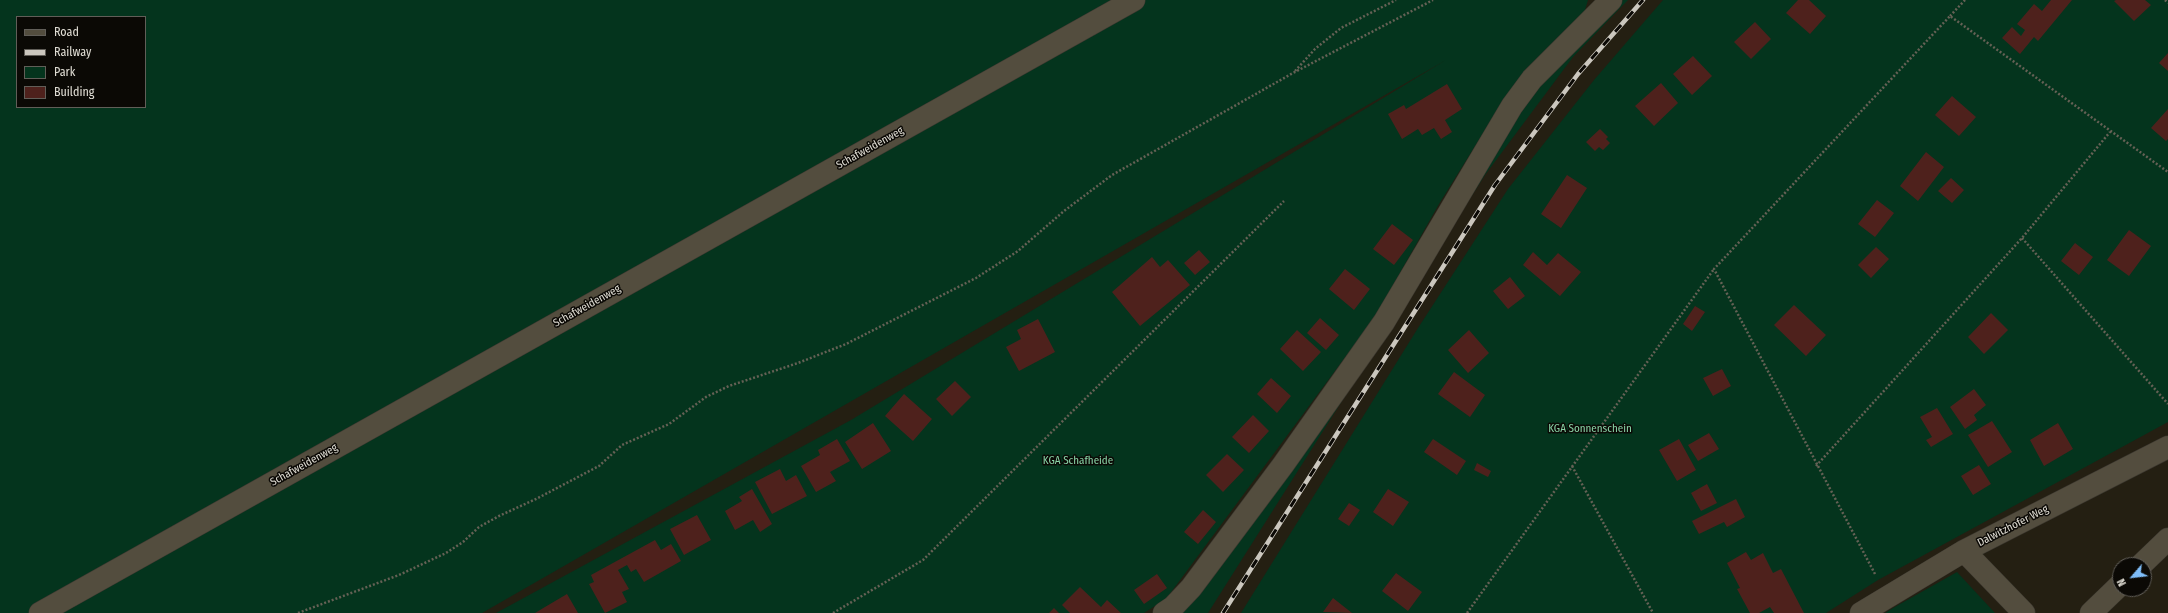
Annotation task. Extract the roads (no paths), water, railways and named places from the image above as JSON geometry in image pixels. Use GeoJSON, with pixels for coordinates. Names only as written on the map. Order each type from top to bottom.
{"type":"FeatureCollection","features":[{"type":"Feature","properties":{"kind":"street","name":"Schafweidenweg"},"geometry":{"type":"LineString","coordinates":[[40,613],[1134,0]]}},
{"type":"Feature","properties":{"kind":"street"},"geometry":{"type":"LineString","coordinates":[[1586,23],[1594,0]]}},
{"type":"Feature","properties":{"kind":"street"},"geometry":{"type":"LineString","coordinates":[[1164,613],[1191,588],[1283,465],[1384,322],[1512,106],[1532,79],[1610,0]]}},
{"type":"Feature","properties":{"kind":"street","name":"Dalwitzhofer Weg"},"geometry":{"type":"LineString","coordinates":[[1861,613],[1964,551],[2168,447]]}},
{"type":"Feature","properties":{"kind":"street"},"geometry":{"type":"LineString","coordinates":[[2149,557],[2168,539]]}},
{"type":"Feature","properties":{"kind":"street"},"geometry":{"type":"LineString","coordinates":[[1964,551],[2024,613]]}},
{"type":"Feature","properties":{"kind":"street"},"geometry":{"type":"LineString","coordinates":[[2091,613],[2112,593]]}},
{"type":"Feature","properties":{"kind":"railway"},"geometry":{"type":"LineString","coordinates":[[1223,613],[1495,185],[1578,74],[1643,0]]}},
{"type":"Feature","properties":{"kind":"park label","name":"KGA Sonnenschein"},"geometry":{"type":"Point","coordinates":[1590,429]}},
{"type":"Feature","properties":{"kind":"park label","name":"KGA Schafheide"},"geometry":{"type":"Point","coordinates":[1078,461]}}]}
